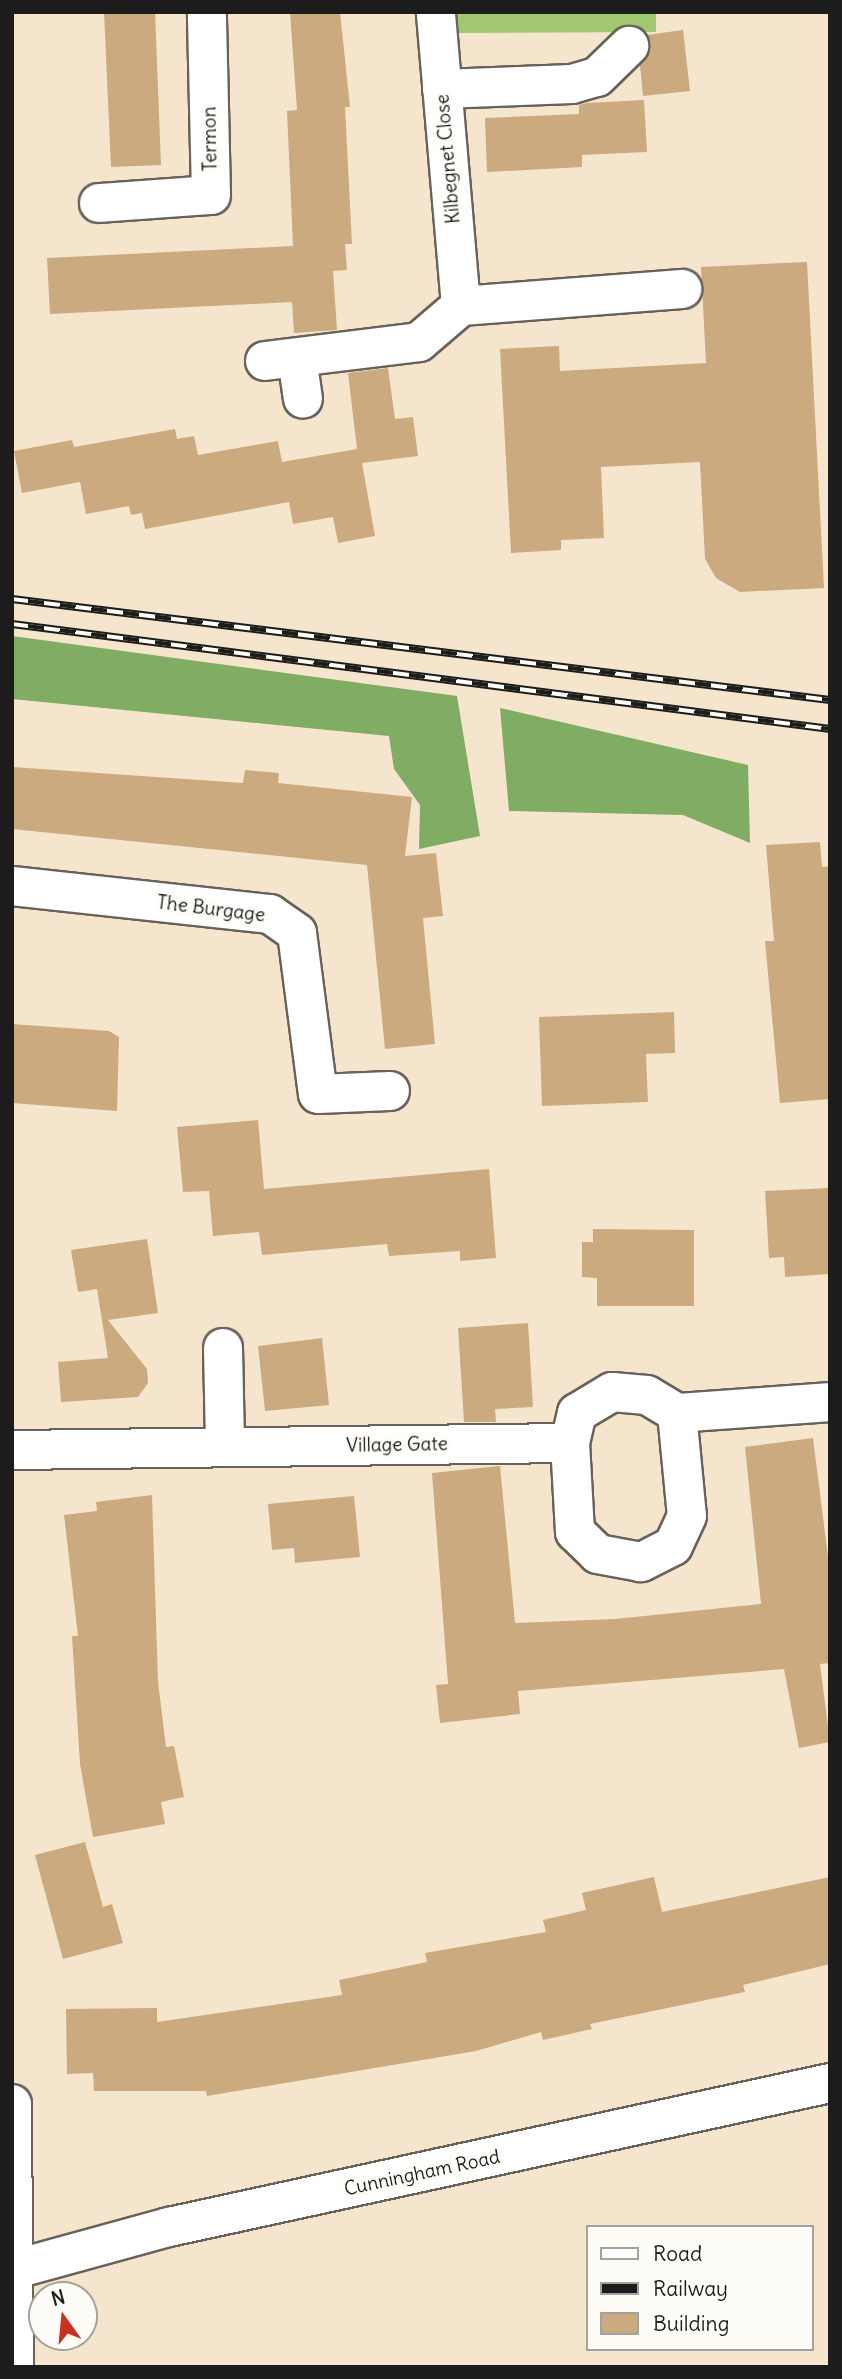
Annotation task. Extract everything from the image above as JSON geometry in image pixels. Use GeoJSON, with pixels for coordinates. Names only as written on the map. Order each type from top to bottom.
{"type":"FeatureCollection","features":[{"type":"Feature","properties":{"kind":"street","name":"Termon"},"geometry":{"type":"LineString","coordinates":[[99,203],[211,195],[207,12]]}},
{"type":"Feature","properties":{"kind":"street","name":"Kilbegnet Close"},"geometry":{"type":"LineString","coordinates":[[436,12],[461,306]]}},
{"type":"Feature","properties":{"kind":"street"},"geometry":{"type":"LineString","coordinates":[[442,89],[572,84],[597,77],[629,46]]}},
{"type":"Feature","properties":{"kind":"street"},"geometry":{"type":"LineString","coordinates":[[303,399],[281,360],[419,342],[461,306],[682,289]]}},
{"type":"Feature","properties":{"kind":"street","name":"The Burgage"},"geometry":{"type":"LineString","coordinates":[[12,886],[270,914],[297,933],[318,1094],[390,1091]]}},
{"type":"Feature","properties":{"kind":"street"},"geometry":{"type":"LineString","coordinates":[[223,1348],[225,1447]]}},
{"type":"Feature","properties":{"kind":"street"},"geometry":{"type":"LineString","coordinates":[[677,1413],[687,1516],[673,1546],[641,1562],[598,1554],[575,1532],[570,1443],[577,1413],[612,1392],[647,1395],[677,1413],[830,1402]]}},
{"type":"Feature","properties":{"kind":"street","name":"Village Gate"},"geometry":{"type":"LineString","coordinates":[[12,1450],[570,1443]]}},
{"type":"Feature","properties":{"kind":"street","name":"Cunningham Road"},"geometry":{"type":"LineString","coordinates":[[16,2269],[169,2227],[830,2083]]}},
{"type":"Feature","properties":{"kind":"street"},"geometry":{"type":"LineString","coordinates":[[12,2104],[16,2269],[14,2367]]}},
{"type":"Feature","properties":{"kind":"green space"},"geometry":{"type":"Polygon","coordinates":[[[451,12],[656,12],[656,32],[452,33],[451,12]]]}},
{"type":"Feature","properties":{"kind":"green space"},"geometry":{"type":"Polygon","coordinates":[[[12,636],[457,696],[480,836],[419,849],[420,805],[394,769],[389,736],[12,699],[12,636]]]}},
{"type":"Feature","properties":{"kind":"green space"},"geometry":{"type":"Polygon","coordinates":[[[500,708],[748,765],[750,843],[683,815],[509,811],[500,708]]]}},
{"type":"Feature","properties":{"kind":"building"},"geometry":{"type":"Polygon","coordinates":[[[104,12],[155,12],[161,165],[111,167],[104,12]]]}},
{"type":"Feature","properties":{"kind":"building"},"geometry":{"type":"Polygon","coordinates":[[[290,12],[340,12],[350,107],[345,107],[352,244],[345,244],[347,270],[333,271],[337,330],[294,333],[292,302],[50,314],[47,258],[293,246],[287,111],[297,110],[290,12]]]}},
{"type":"Feature","properties":{"kind":"building"},"geometry":{"type":"Polygon","coordinates":[[[683,30],[690,91],[643,96],[640,65],[650,51],[647,35],[683,30]]]}},
{"type":"Feature","properties":{"kind":"building"},"geometry":{"type":"Polygon","coordinates":[[[644,100],[647,152],[582,155],[582,167],[487,172],[485,118],[579,114],[579,105],[586,103],[644,100]]]}},
{"type":"Feature","properties":{"kind":"building"},"geometry":{"type":"Polygon","coordinates":[[[807,262],[824,588],[740,592],[716,578],[705,559],[700,462],[601,467],[604,538],[561,540],[561,550],[511,553],[500,349],[559,346],[560,371],[706,363],[701,267],[807,262]]]}},
{"type":"Feature","properties":{"kind":"building"},"geometry":{"type":"Polygon","coordinates":[[[388,368],[395,419],[413,417],[418,456],[362,463],[375,536],[338,543],[333,517],[293,524],[289,502],[145,529],[142,513],[131,515],[129,506],[86,514],[80,482],[22,493],[14,451],[72,440],[74,447],[175,429],[177,439],[194,436],[198,455],[278,441],[282,462],[357,449],[348,373],[388,368]]]}},
{"type":"Feature","properties":{"kind":"building"},"geometry":{"type":"Polygon","coordinates":[[[12,767],[243,783],[245,770],[279,773],[278,783],[412,797],[405,856],[436,853],[443,916],[423,918],[435,1044],[385,1049],[367,865],[12,829],[12,767]]]}},
{"type":"Feature","properties":{"kind":"building"},"geometry":{"type":"Polygon","coordinates":[[[820,842],[822,867],[830,866],[830,1099],[780,1103],[765,941],[774,941],[766,845],[820,842]]]}},
{"type":"Feature","properties":{"kind":"building"},"geometry":{"type":"Polygon","coordinates":[[[674,1012],[675,1053],[646,1054],[648,1102],[542,1106],[539,1017],[674,1012]]]}},
{"type":"Feature","properties":{"kind":"building"},"geometry":{"type":"Polygon","coordinates":[[[12,1024],[109,1031],[119,1037],[117,1111],[12,1103],[12,1024]]]}},
{"type":"Feature","properties":{"kind":"building"},"geometry":{"type":"Polygon","coordinates":[[[258,1120],[264,1189],[489,1169],[496,1258],[460,1261],[460,1251],[389,1256],[387,1244],[262,1255],[259,1232],[213,1236],[209,1191],[183,1192],[177,1127],[258,1120]]]}},
{"type":"Feature","properties":{"kind":"building"},"geometry":{"type":"Polygon","coordinates":[[[830,1188],[830,1274],[785,1277],[784,1257],[769,1258],[765,1191],[830,1188]]]}},
{"type":"Feature","properties":{"kind":"building"},"geometry":{"type":"Polygon","coordinates":[[[593,1229],[694,1230],[694,1306],[597,1306],[597,1278],[582,1277],[582,1242],[593,1242],[593,1229]]]}},
{"type":"Feature","properties":{"kind":"building"},"geometry":{"type":"Polygon","coordinates":[[[147,1239],[158,1313],[108,1320],[147,1369],[148,1383],[138,1397],[61,1402],[58,1362],[108,1358],[97,1289],[78,1292],[71,1250],[147,1239]]]}},
{"type":"Feature","properties":{"kind":"building"},"geometry":{"type":"Polygon","coordinates":[[[528,1323],[533,1407],[495,1409],[496,1422],[464,1422],[458,1328],[528,1323]]]}},
{"type":"Feature","properties":{"kind":"building"},"geometry":{"type":"Polygon","coordinates":[[[322,1338],[329,1405],[265,1411],[258,1346],[322,1338]]]}},
{"type":"Feature","properties":{"kind":"building"},"geometry":{"type":"Polygon","coordinates":[[[813,1438],[830,1573],[830,1663],[820,1664],[830,1742],[799,1748],[784,1669],[518,1691],[520,1714],[440,1723],[436,1685],[448,1684],[432,1473],[500,1466],[515,1623],[615,1619],[761,1604],[745,1447],[813,1438]]]}},
{"type":"Feature","properties":{"kind":"building"},"geometry":{"type":"Polygon","coordinates":[[[152,1495],[158,1682],[166,1747],[174,1746],[184,1797],[161,1802],[165,1824],[93,1837],[80,1764],[72,1636],[78,1636],[64,1515],[97,1511],[96,1502],[152,1495]]]}},
{"type":"Feature","properties":{"kind":"building"},"geometry":{"type":"Polygon","coordinates":[[[354,1496],[360,1557],[295,1563],[294,1548],[272,1550],[268,1504],[354,1496]]]}},
{"type":"Feature","properties":{"kind":"building"},"geometry":{"type":"Polygon","coordinates":[[[85,1842],[103,1907],[112,1904],[123,1943],[63,1959],[35,1855],[85,1842]]]}},
{"type":"Feature","properties":{"kind":"building"},"geometry":{"type":"Polygon","coordinates":[[[654,1877],[662,1912],[830,1877],[830,1964],[743,1985],[745,1992],[590,2024],[592,2029],[543,2040],[541,2032],[476,2051],[207,2096],[206,2091],[94,2091],[93,2073],[67,2074],[66,2009],[157,2008],[157,2022],[342,1995],[339,1980],[427,1962],[425,1953],[546,1932],[543,1920],[586,1910],[582,1893],[654,1877]]]}},
{"type":"Feature","properties":{"kind":"railway"},"geometry":{"type":"LineString","coordinates":[[12,599],[830,700]]}},
{"type":"Feature","properties":{"kind":"railway"},"geometry":{"type":"LineString","coordinates":[[12,624],[830,729]]}}]}
